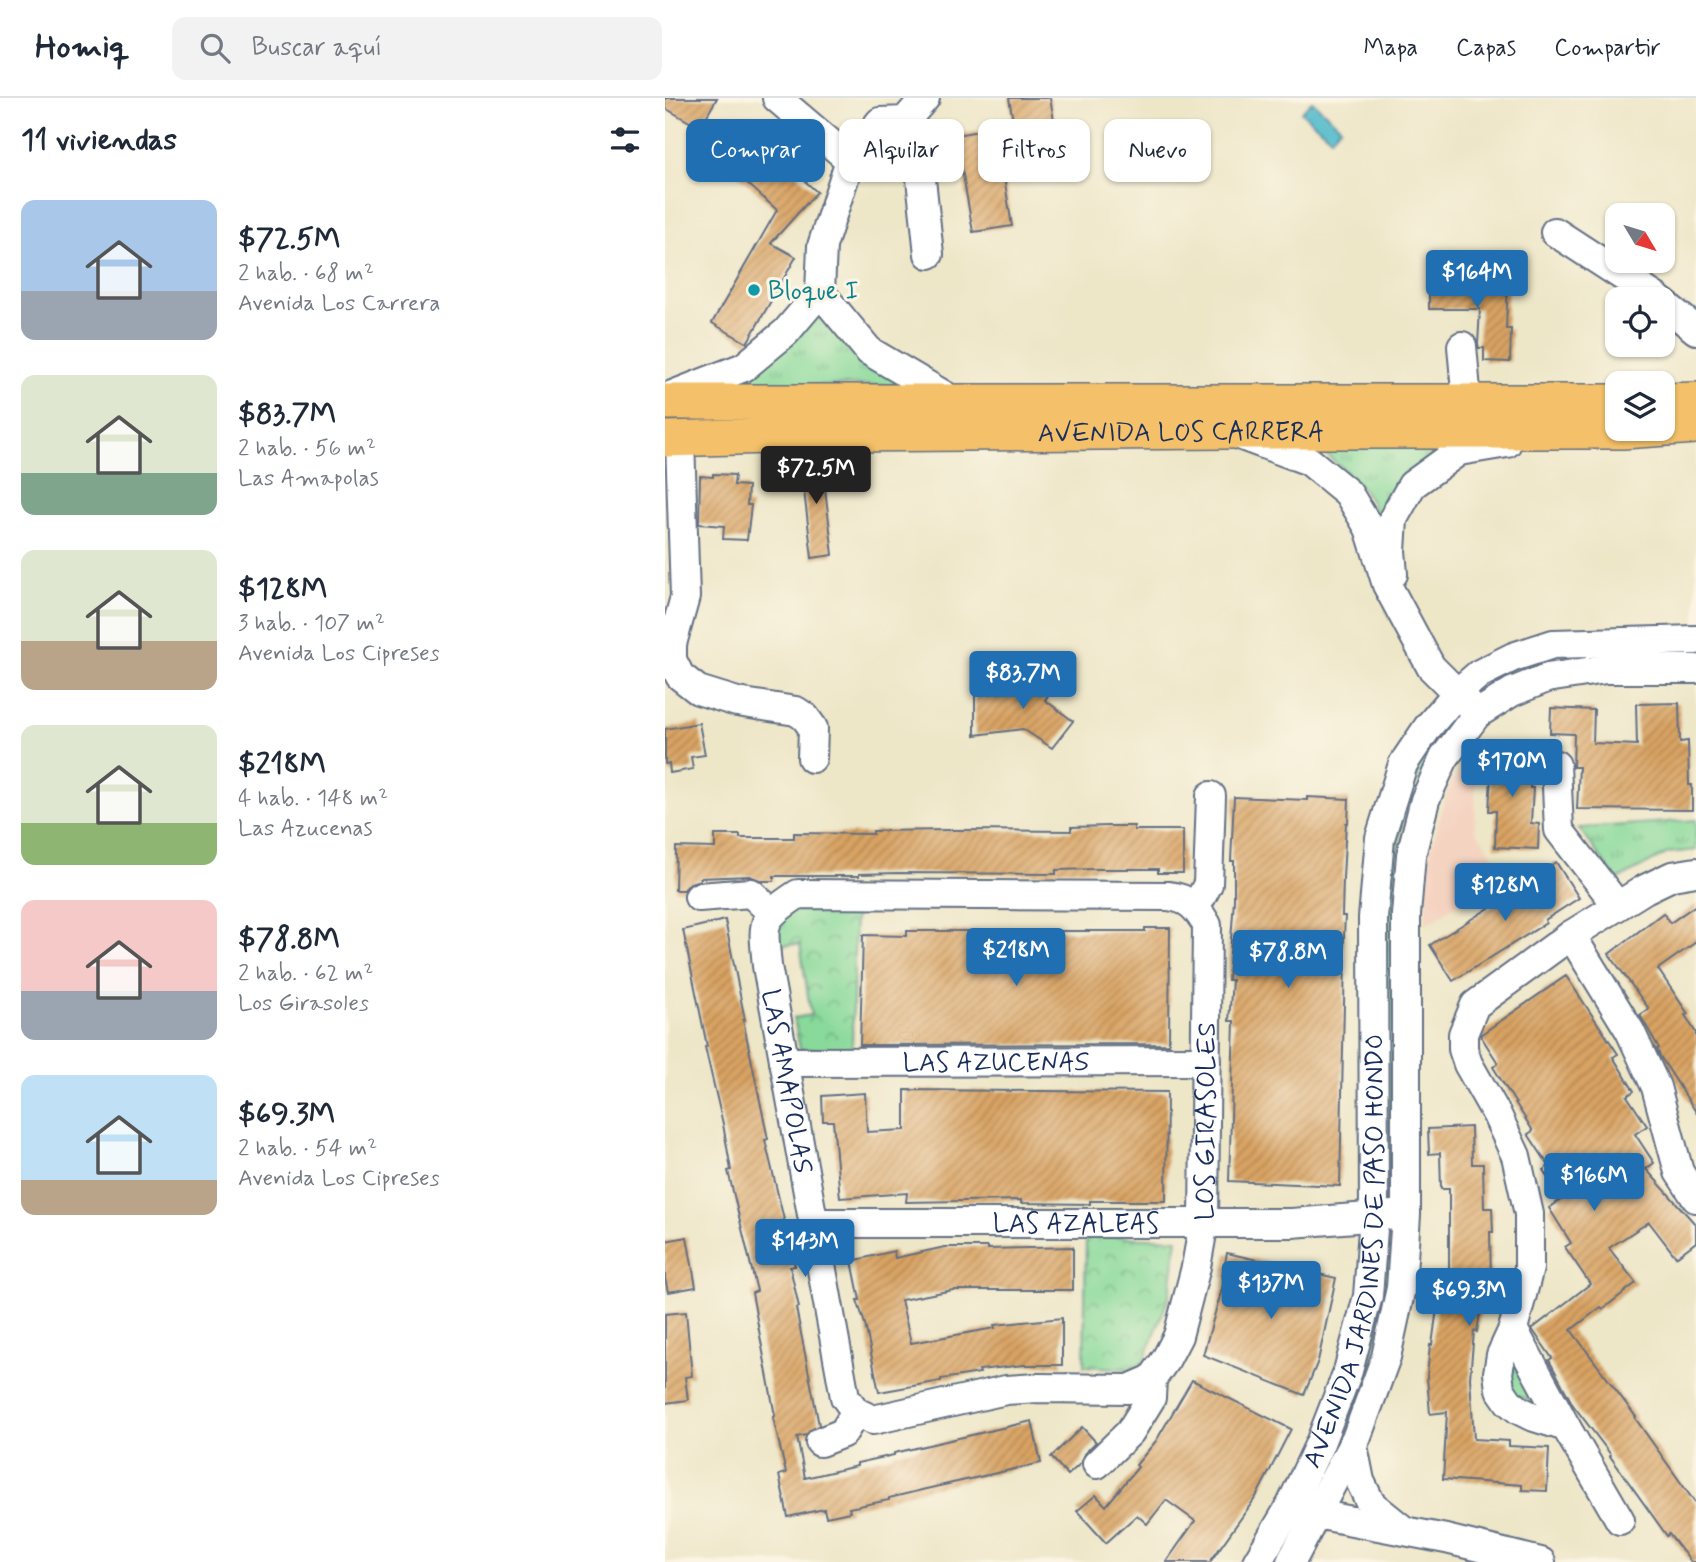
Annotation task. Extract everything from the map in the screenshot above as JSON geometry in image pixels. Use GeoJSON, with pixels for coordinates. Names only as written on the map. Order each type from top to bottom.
{"type":"FeatureCollection","features":[{"type":"Feature","properties":{"kind":"main road","name":"AVENIDA LOS CARRERA"},"geometry":{"type":"LineString","coordinates":[[665,400],[952,400],[1147,404],[1605,402]]}},
{"type":"Feature","properties":{"kind":"main road"},"geometry":{"type":"LineString","coordinates":[[1675,401],[1696,400]]}},
{"type":"Feature","properties":{"kind":"main road","name":"AVENIDA LOS CARRERA"},"geometry":{"type":"LineString","coordinates":[[672,439],[846,434],[1623,431],[1696,426]]}},
{"type":"Feature","properties":{"kind":"street"},"geometry":{"type":"LineString","coordinates":[[776,98],[839,151]]}},
{"type":"Feature","properties":{"kind":"street"},"geometry":{"type":"LineString","coordinates":[[887,114],[925,98]]}},
{"type":"Feature","properties":{"kind":"street"},"geometry":{"type":"LineString","coordinates":[[887,114],[916,132],[929,254]]}},
{"type":"Feature","properties":{"kind":"street"},"geometry":{"type":"LineString","coordinates":[[665,400],[744,367],[786,332],[820,292],[822,246],[843,182]]}},
{"type":"Feature","properties":{"kind":"street"},"geometry":{"type":"LineString","coordinates":[[1555,232],[1640,287]]}},
{"type":"Feature","properties":{"kind":"street"},"geometry":{"type":"LineString","coordinates":[[820,292],[869,351],[952,400]]}},
{"type":"Feature","properties":{"kind":"street"},"geometry":{"type":"LineString","coordinates":[[1675,313],[1696,330]]}},
{"type":"Feature","properties":{"kind":"street"},"geometry":{"type":"LineString","coordinates":[[1462,346],[1467,402]]}},
{"type":"Feature","properties":{"kind":"street"},"geometry":{"type":"LineString","coordinates":[[1395,601],[1391,551],[1393,519],[1412,485],[1458,451],[1580,430]]}},
{"type":"Feature","properties":{"kind":"street"},"geometry":{"type":"LineString","coordinates":[[1227,431],[1310,461],[1348,493],[1369,528],[1387,585],[1431,667],[1477,714]]}},
{"type":"Feature","properties":{"kind":"street"},"geometry":{"type":"LineString","coordinates":[[672,439],[685,597],[671,644],[671,660],[680,676],[698,690],[737,702],[796,711],[805,717],[813,728],[812,758]]}},
{"type":"Feature","properties":{"kind":"street","name":"AVENIDA JARDINES DE PASO HONDO"},"geometry":{"type":"LineString","coordinates":[[1291,1562],[1320,1443],[1348,1371],[1368,1296],[1374,1216],[1373,918],[1380,838],[1403,764],[1428,727],[1457,693],[1479,674],[1513,657],[1553,645],[1696,640]]}},
{"type":"Feature","properties":{"kind":"street","name":"AVENIDA JARDINES DE PASO HONDO"},"geometry":{"type":"LineString","coordinates":[[1257,1562],[1304,1510],[1353,1446],[1386,1357],[1401,1287],[1406,1215],[1406,915],[1411,855],[1425,800],[1444,758],[1477,714],[1512,692],[1547,678],[1606,669],[1696,669]]}},
{"type":"Feature","properties":{"kind":"street"},"geometry":{"type":"LineString","coordinates":[[1556,765],[1559,830],[1617,905]]}},
{"type":"Feature","properties":{"kind":"street"},"geometry":{"type":"LineString","coordinates":[[699,897],[751,893],[771,912],[798,894],[1168,896],[1182,897],[1196,906],[1207,884],[1211,796]]}},
{"type":"Feature","properties":{"kind":"street"},"geometry":{"type":"LineString","coordinates":[[1566,1427],[1519,1410],[1500,1389],[1498,1373],[1501,1355],[1513,1329],[1529,1268],[1529,1214],[1516,1156],[1497,1115],[1468,1064],[1463,1049],[1463,1034],[1475,1004],[1571,935],[1617,905],[1672,876],[1696,872]]}},
{"type":"Feature","properties":{"kind":"street","name":"LOS GIRASOLES"},"geometry":{"type":"LineString","coordinates":[[1097,1464],[1131,1432],[1151,1398],[1152,1378],[1178,1336],[1196,1267],[1204,1214],[1207,925],[1196,906]]}},
{"type":"Feature","properties":{"kind":"street","name":"LAS AMAPOLAS"},"geometry":{"type":"LineString","coordinates":[[771,912],[764,930],[767,966],[845,1397],[856,1412]]}},
{"type":"Feature","properties":{"kind":"street"},"geometry":{"type":"LineString","coordinates":[[1571,935],[1630,1031],[1656,1087],[1679,1172],[1696,1198]]}},
{"type":"Feature","properties":{"kind":"street","name":"LAS AZUCENAS"},"geometry":{"type":"LineString","coordinates":[[784,1062],[1206,1061]]}},
{"type":"Feature","properties":{"kind":"street","name":"LAS AZALEAS"},"geometry":{"type":"LineString","coordinates":[[815,1223],[1204,1214],[1292,1223],[1406,1215]]}},
{"type":"Feature","properties":{"kind":"street"},"geometry":{"type":"LineString","coordinates":[[1513,1329],[1620,1520]]}},
{"type":"Feature","properties":{"kind":"street"},"geometry":{"type":"LineString","coordinates":[[820,1442],[843,1433],[856,1412],[873,1420],[1006,1390],[1129,1390],[1152,1378]]}},
{"type":"Feature","properties":{"kind":"street"},"geometry":{"type":"LineString","coordinates":[[1353,1446],[1360,1481],[1371,1504],[1404,1530]]}},
{"type":"Feature","properties":{"kind":"street"},"geometry":{"type":"LineString","coordinates":[[1304,1510],[1541,1562]]}},
{"type":"Feature","properties":{"kind":"shaded area"},"geometry":{"type":"Polygon","coordinates":[[[1476,747],[1475,830],[1506,873],[1425,925],[1430,852],[1450,783],[1476,747]]]}},
{"type":"Feature","properties":{"kind":"green space"},"geometry":{"type":"Polygon","coordinates":[[[819,304],[907,386],[738,384],[819,304]]]}},
{"type":"Feature","properties":{"kind":"green space"},"geometry":{"type":"Polygon","coordinates":[[[1310,442],[1444,445],[1380,535],[1366,493],[1343,469],[1310,442]]]}},
{"type":"Feature","properties":{"kind":"green space"},"geometry":{"type":"Polygon","coordinates":[[[1457,711],[1462,716],[1433,754],[1416,784],[1404,816],[1400,838],[1396,883],[1393,1198],[1388,1198],[1386,961],[1393,837],[1412,768],[1457,711]]]}},
{"type":"Feature","properties":{"kind":"green space"},"geometry":{"type":"Polygon","coordinates":[[[1696,820],[1696,850],[1668,853],[1617,880],[1579,828],[1696,820]]]}},
{"type":"Feature","properties":{"kind":"green space"},"geometry":{"type":"Polygon","coordinates":[[[797,906],[855,912],[852,1050],[800,1049],[794,1018],[811,1015],[800,944],[775,945],[777,922],[797,906]]]}},
{"type":"Feature","properties":{"kind":"green space"},"geometry":{"type":"Polygon","coordinates":[[[1086,1236],[1177,1239],[1169,1297],[1144,1361],[1131,1369],[1084,1366],[1086,1236]]]}},
{"type":"Feature","properties":{"kind":"green space"},"geometry":{"type":"Polygon","coordinates":[[[1383,1241],[1391,1241],[1378,1334],[1360,1392],[1322,1478],[1316,1474],[1383,1241]]]}},
{"type":"Feature","properties":{"kind":"green space"},"geometry":{"type":"Polygon","coordinates":[[[1508,1350],[1543,1405],[1513,1395],[1508,1350]]]}},
{"type":"Feature","properties":{"kind":"water"},"geometry":{"type":"Polygon","coordinates":[[[1312,101],[1341,127],[1331,138],[1301,112],[1312,101]]]}},
{"type":"Feature","properties":{"kind":"building"},"geometry":{"type":"Polygon","coordinates":[[[665,98],[717,98],[705,119],[686,120],[665,108],[665,98]]]}},
{"type":"Feature","properties":{"kind":"building"},"geometry":{"type":"Polygon","coordinates":[[[1009,98],[1050,98],[1054,119],[1013,119],[1009,98]]]}},
{"type":"Feature","properties":{"kind":"building"},"geometry":{"type":"Polygon","coordinates":[[[978,131],[978,182],[1005,182],[1012,226],[973,232],[964,181],[964,134],[978,131]]]}},
{"type":"Feature","properties":{"kind":"building","name":"Bloque I"},"geometry":{"type":"Polygon","coordinates":[[[746,182],[806,182],[817,192],[771,243],[796,257],[747,343],[712,323],[777,210],[746,182]]]}},
{"type":"Feature","properties":{"kind":"building"},"geometry":{"type":"Polygon","coordinates":[[[1429,276],[1462,276],[1462,280],[1508,282],[1506,329],[1511,329],[1510,362],[1484,361],[1484,348],[1479,348],[1478,344],[1480,309],[1429,309],[1429,276]]]}},
{"type":"Feature","properties":{"kind":"building"},"geometry":{"type":"Polygon","coordinates":[[[821,455],[833,555],[812,558],[800,457],[821,455]]]}},
{"type":"Feature","properties":{"kind":"building"},"geometry":{"type":"Polygon","coordinates":[[[713,474],[735,475],[734,485],[748,486],[747,505],[751,505],[747,540],[723,539],[724,526],[699,524],[700,476],[713,477],[713,474]]]}},
{"type":"Feature","properties":{"kind":"building"},"geometry":{"type":"Polygon","coordinates":[[[1041,667],[1058,680],[1045,700],[1073,721],[1052,748],[1023,729],[975,735],[975,695],[1020,691],[1041,667]]]}},
{"type":"Feature","properties":{"kind":"building"},"geometry":{"type":"Polygon","coordinates":[[[1679,703],[1680,742],[1688,741],[1692,810],[1577,809],[1579,767],[1573,767],[1574,734],[1550,733],[1551,708],[1594,710],[1593,743],[1637,745],[1636,704],[1679,703]]]}},
{"type":"Feature","properties":{"kind":"building"},"geometry":{"type":"Polygon","coordinates":[[[699,723],[705,755],[691,757],[693,769],[670,773],[669,763],[665,764],[665,729],[699,723]]]}},
{"type":"Feature","properties":{"kind":"building"},"geometry":{"type":"Polygon","coordinates":[[[1488,750],[1531,752],[1531,823],[1539,824],[1538,849],[1495,847],[1496,811],[1489,811],[1491,776],[1487,775],[1488,750]]]}},
{"type":"Feature","properties":{"kind":"building"},"geometry":{"type":"Polygon","coordinates":[[[1234,797],[1349,799],[1342,916],[1345,916],[1345,959],[1340,1186],[1229,1181],[1234,1021],[1229,1021],[1232,980],[1228,980],[1234,900],[1234,861],[1231,861],[1234,797]]]}},
{"type":"Feature","properties":{"kind":"building"},"geometry":{"type":"Polygon","coordinates":[[[1134,826],[1134,830],[1183,830],[1183,873],[1158,873],[1158,869],[1096,869],[1056,870],[1056,874],[897,873],[774,876],[774,881],[762,881],[750,876],[700,878],[684,890],[675,890],[676,847],[715,848],[715,835],[794,838],[794,833],[1071,831],[1071,827],[1134,826]]]}},
{"type":"Feature","properties":{"kind":"building"},"geometry":{"type":"Polygon","coordinates":[[[1556,862],[1579,898],[1545,920],[1546,923],[1453,981],[1430,945],[1537,878],[1535,875],[1556,862]]]}},
{"type":"Feature","properties":{"kind":"building"},"geometry":{"type":"Polygon","coordinates":[[[1696,905],[1696,942],[1658,969],[1688,1014],[1685,1015],[1696,1033],[1696,1112],[1660,1056],[1657,1049],[1659,1048],[1640,1015],[1649,1009],[1609,954],[1663,913],[1670,923],[1696,905]]]}},
{"type":"Feature","properties":{"kind":"building"},"geometry":{"type":"Polygon","coordinates":[[[725,920],[768,1139],[765,1140],[795,1266],[790,1267],[799,1307],[796,1308],[819,1425],[806,1435],[797,1437],[805,1478],[857,1466],[857,1463],[894,1453],[1032,1421],[1041,1463],[849,1508],[850,1512],[826,1517],[824,1509],[788,1517],[779,1475],[786,1473],[773,1417],[775,1416],[752,1293],[757,1291],[728,1171],[731,1170],[723,1124],[683,930],[725,920]]]}},
{"type":"Feature","properties":{"kind":"building"},"geometry":{"type":"Polygon","coordinates":[[[1145,928],[1170,928],[1169,1044],[860,1045],[863,935],[907,936],[907,931],[1145,931],[1145,928]]]}},
{"type":"Feature","properties":{"kind":"building"},"geometry":{"type":"Polygon","coordinates":[[[1566,976],[1618,1054],[1613,1057],[1634,1091],[1627,1096],[1647,1126],[1635,1134],[1654,1163],[1646,1169],[1696,1225],[1696,1242],[1676,1257],[1649,1222],[1609,1248],[1636,1283],[1571,1330],[1696,1504],[1696,1562],[1691,1562],[1669,1534],[1667,1536],[1573,1405],[1549,1360],[1552,1358],[1532,1329],[1590,1284],[1565,1247],[1571,1243],[1549,1208],[1562,1199],[1543,1170],[1549,1166],[1528,1134],[1533,1131],[1493,1067],[1498,1063],[1480,1035],[1566,976]]]}},
{"type":"Feature","properties":{"kind":"building"},"geometry":{"type":"Polygon","coordinates":[[[905,1090],[1167,1092],[1166,1201],[1090,1201],[1090,1204],[1021,1203],[1021,1200],[906,1202],[907,1193],[840,1198],[833,1121],[823,1121],[822,1096],[865,1093],[867,1132],[905,1130],[905,1090]]]}},
{"type":"Feature","properties":{"kind":"building"},"geometry":{"type":"Polygon","coordinates":[[[1471,1127],[1472,1164],[1483,1164],[1484,1208],[1492,1208],[1493,1232],[1490,1232],[1491,1281],[1485,1282],[1477,1332],[1474,1331],[1470,1378],[1474,1439],[1509,1441],[1509,1446],[1549,1448],[1547,1491],[1522,1490],[1522,1485],[1443,1479],[1447,1412],[1430,1414],[1427,1377],[1438,1301],[1449,1302],[1449,1189],[1441,1189],[1440,1153],[1429,1154],[1428,1129],[1471,1127]]]}},
{"type":"Feature","properties":{"kind":"building"},"geometry":{"type":"Polygon","coordinates":[[[687,1237],[696,1287],[668,1292],[665,1278],[665,1241],[687,1237]]]}},
{"type":"Feature","properties":{"kind":"building"},"geometry":{"type":"Polygon","coordinates":[[[945,1247],[1073,1247],[1073,1290],[953,1290],[901,1300],[911,1343],[995,1328],[994,1325],[1062,1318],[1062,1365],[1024,1365],[979,1370],[980,1373],[879,1392],[865,1324],[857,1300],[860,1300],[852,1261],[894,1251],[895,1258],[945,1247]]]}},
{"type":"Feature","properties":{"kind":"building"},"geometry":{"type":"Polygon","coordinates":[[[1227,1253],[1336,1278],[1318,1361],[1304,1395],[1203,1355],[1225,1278],[1222,1278],[1227,1253]]]}},
{"type":"Feature","properties":{"kind":"building"},"geometry":{"type":"Polygon","coordinates":[[[686,1312],[692,1376],[685,1377],[688,1400],[665,1403],[665,1314],[686,1312]]]}},
{"type":"Feature","properties":{"kind":"building"},"geometry":{"type":"Polygon","coordinates":[[[1192,1380],[1291,1429],[1256,1497],[1210,1562],[1166,1562],[1195,1521],[1166,1500],[1147,1524],[1137,1515],[1106,1543],[1077,1511],[1096,1495],[1106,1506],[1156,1441],[1192,1380]]]}},
{"type":"Feature","properties":{"kind":"building"},"geometry":{"type":"Polygon","coordinates":[[[1082,1427],[1096,1442],[1085,1453],[1081,1463],[1068,1475],[1051,1457],[1082,1427]]]}},
{"type":"Feature","properties":{"kind":"place","name":"Bloque I"},"geometry":{"type":"Point","coordinates":[754,290]}}]}
